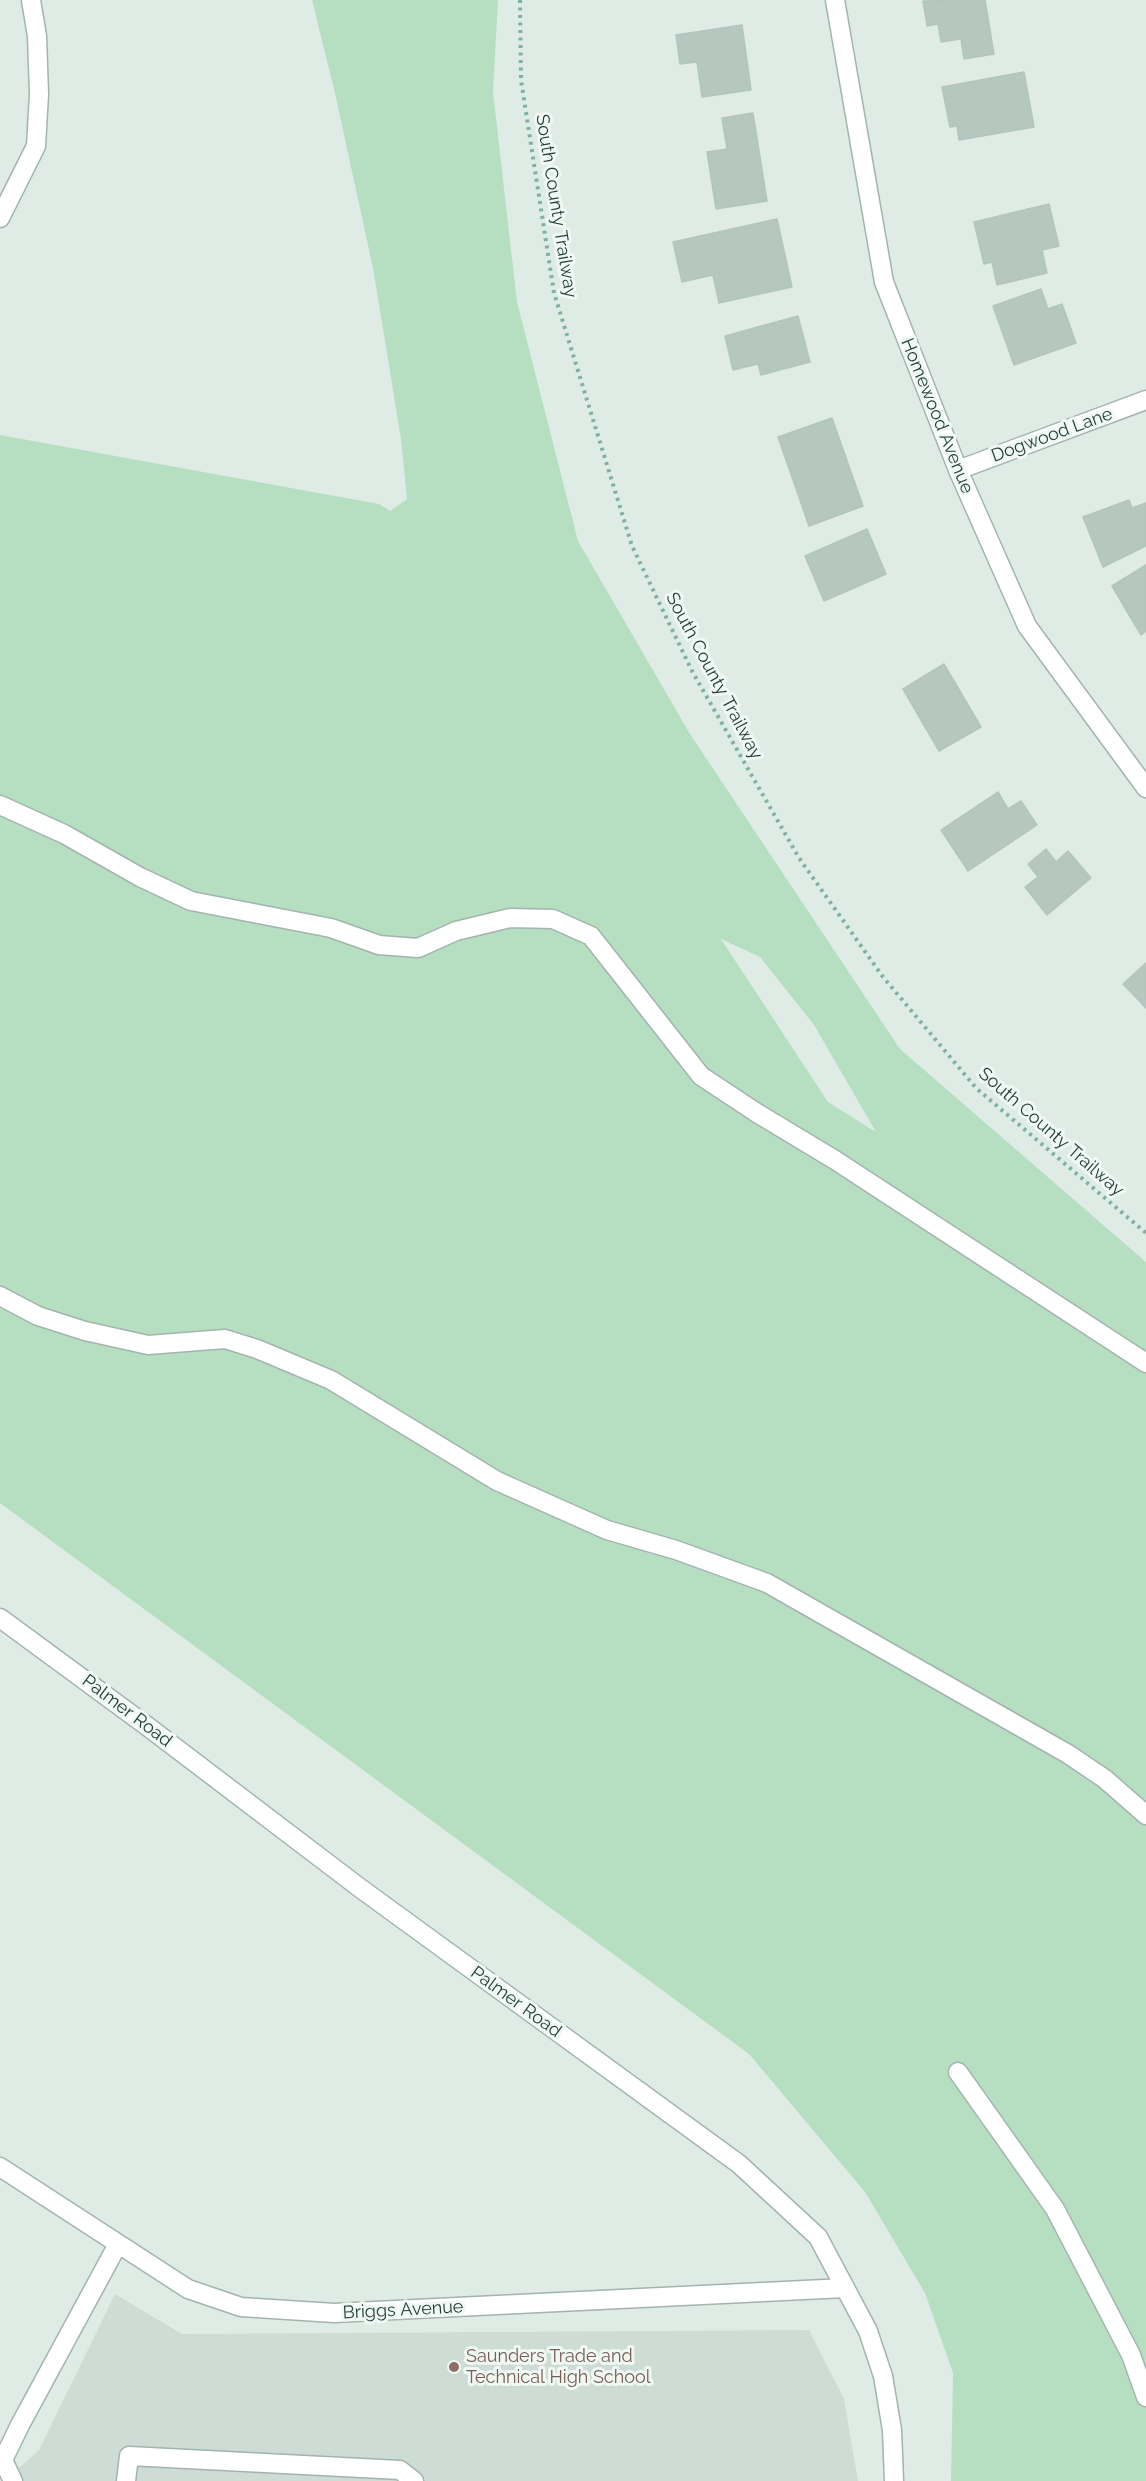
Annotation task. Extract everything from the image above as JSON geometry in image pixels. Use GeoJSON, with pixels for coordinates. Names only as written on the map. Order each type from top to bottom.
{"type":"FeatureCollection","features":[{"type":"Feature","properties":{"kind":"street"},"geometry":{"type":"LineString","coordinates":[[0,219],[36,146],[39,94],[38,59],[31,0]]}},
{"type":"Feature","properties":{"kind":"street","name":"Homewood Avenue"},"geometry":{"type":"LineString","coordinates":[[835,0],[884,282],[958,470],[1027,626],[1146,788]]}},
{"type":"Feature","properties":{"kind":"street","name":"Dogwood Lane"},"geometry":{"type":"LineString","coordinates":[[958,470],[1146,400]]}},
{"type":"Feature","properties":{"kind":"street"},"geometry":{"type":"LineString","coordinates":[[0,805],[64,834],[140,877],[191,901],[331,928],[379,945],[418,948],[456,931],[510,918],[553,918],[591,936],[700,1076],[835,1160],[1146,1363]]}},
{"type":"Feature","properties":{"kind":"street"},"geometry":{"type":"LineString","coordinates":[[0,1296],[38,1316],[86,1331],[148,1345],[225,1339],[257,1349],[332,1380],[497,1481],[607,1530],[676,1550],[767,1582],[1068,1754],[1105,1779],[1146,1815]]}},
{"type":"Feature","properties":{"kind":"street","name":"Palmer Road"},"geometry":{"type":"LineString","coordinates":[[0,1618],[147,1726],[360,1888],[739,2164],[818,2237],[868,2331],[883,2376],[892,2430],[894,2481]]}},
{"type":"Feature","properties":{"kind":"street"},"geometry":{"type":"LineString","coordinates":[[958,2072],[1055,2209],[1131,2355],[1146,2397]]}},
{"type":"Feature","properties":{"kind":"street","name":"Briggs Avenue"},"geometry":{"type":"LineString","coordinates":[[0,2167],[188,2289],[241,2307],[334,2313],[845,2288]]}},
{"type":"Feature","properties":{"kind":"street"},"geometry":{"type":"LineString","coordinates":[[13,2481],[3,2460],[117,2244]]}},
{"type":"Feature","properties":{"kind":"street"},"geometry":{"type":"LineString","coordinates":[[126,2481],[129,2456],[400,2470],[414,2481]]}},
{"type":"Feature","properties":{"kind":"path","name":"South County Trailway"},"geometry":{"type":"LineString","coordinates":[[520,0],[522,80],[554,293],[632,546],[692,670],[799,858],[883,977],[976,1088],[1146,1233]]}},
{"type":"Feature","properties":{"kind":"shaded area","name":"Saunders Trade and Technical High School"},"geometry":{"type":"Polygon","coordinates":[[[115,2294],[182,2334],[809,2330],[844,2399],[858,2481],[5,2481],[39,2450],[115,2294]]]}},
{"type":"Feature","properties":{"kind":"green space"},"geometry":{"type":"Polygon","coordinates":[[[312,0],[498,0],[493,92],[517,302],[578,541],[690,734],[900,1049],[1146,1262],[1146,2481],[951,2481],[953,2373],[925,2293],[865,2192],[749,2054],[0,1503],[0,435],[379,504],[390,511],[407,499],[401,439],[373,268],[312,0]],[[721,939],[828,1102],[876,1132],[814,1025],[760,957],[721,939]]]}},
{"type":"Feature","properties":{"kind":"building"},"geometry":{"type":"Polygon","coordinates":[[[985,0],[994,54],[964,59],[961,39],[941,42],[938,24],[927,26],[923,1],[985,0]]]}},
{"type":"Feature","properties":{"kind":"building"},"geometry":{"type":"Polygon","coordinates":[[[742,25],[751,90],[702,97],[697,62],[680,64],[676,35],[742,25]]]}},
{"type":"Feature","properties":{"kind":"building"},"geometry":{"type":"Polygon","coordinates":[[[1024,72],[1034,127],[959,140],[957,126],[950,127],[942,87],[1024,72]]]}},
{"type":"Feature","properties":{"kind":"building"},"geometry":{"type":"Polygon","coordinates":[[[753,113],[767,201],[716,209],[707,152],[727,149],[722,118],[753,113]]]}},
{"type":"Feature","properties":{"kind":"building"},"geometry":{"type":"Polygon","coordinates":[[[1049,204],[1059,246],[1042,250],[1047,273],[997,285],[992,262],[984,264],[974,222],[1049,204]]]}},
{"type":"Feature","properties":{"kind":"building"},"geometry":{"type":"Polygon","coordinates":[[[777,219],[792,287],[719,303],[713,275],[682,282],[673,242],[777,219]]]}},
{"type":"Feature","properties":{"kind":"building"},"geometry":{"type":"Polygon","coordinates":[[[1041,289],[1048,309],[1062,304],[1076,343],[1014,365],[993,306],[1041,289]]]}},
{"type":"Feature","properties":{"kind":"building"},"geometry":{"type":"Polygon","coordinates":[[[798,316],[810,362],[761,375],[758,364],[733,370],[725,336],[798,316]]]}},
{"type":"Feature","properties":{"kind":"building"},"geometry":{"type":"Polygon","coordinates":[[[832,418],[863,506],[809,526],[778,437],[832,418]]]}},
{"type":"Feature","properties":{"kind":"building"},"geometry":{"type":"Polygon","coordinates":[[[1129,500],[1132,508],[1146,503],[1146,546],[1103,567],[1083,517],[1129,500]]]}},
{"type":"Feature","properties":{"kind":"building"},"geometry":{"type":"Polygon","coordinates":[[[867,529],[886,574],[824,601],[805,556],[867,529]]]}},
{"type":"Feature","properties":{"kind":"building"},"geometry":{"type":"Polygon","coordinates":[[[1146,565],[1146,631],[1141,635],[1112,586],[1146,565]]]}},
{"type":"Feature","properties":{"kind":"building"},"geometry":{"type":"Polygon","coordinates":[[[944,664],[981,727],[939,751],[903,689],[944,664]]]}},
{"type":"Feature","properties":{"kind":"building"},"geometry":{"type":"Polygon","coordinates":[[[998,792],[1008,809],[1021,801],[1037,825],[968,871],[941,830],[998,792]]]}},
{"type":"Feature","properties":{"kind":"building"},"geometry":{"type":"Polygon","coordinates":[[[1046,849],[1056,862],[1068,851],[1091,878],[1047,915],[1025,887],[1038,877],[1028,864],[1046,849]]]}},
{"type":"Feature","properties":{"kind":"building"},"geometry":{"type":"Polygon","coordinates":[[[1146,963],[1146,1008],[1123,984],[1146,963]]]}},
{"type":"Feature","properties":{"kind":"place","name":"Saunders Trade and Technical High School"},"geometry":{"type":"Point","coordinates":[454,2367]}}]}
